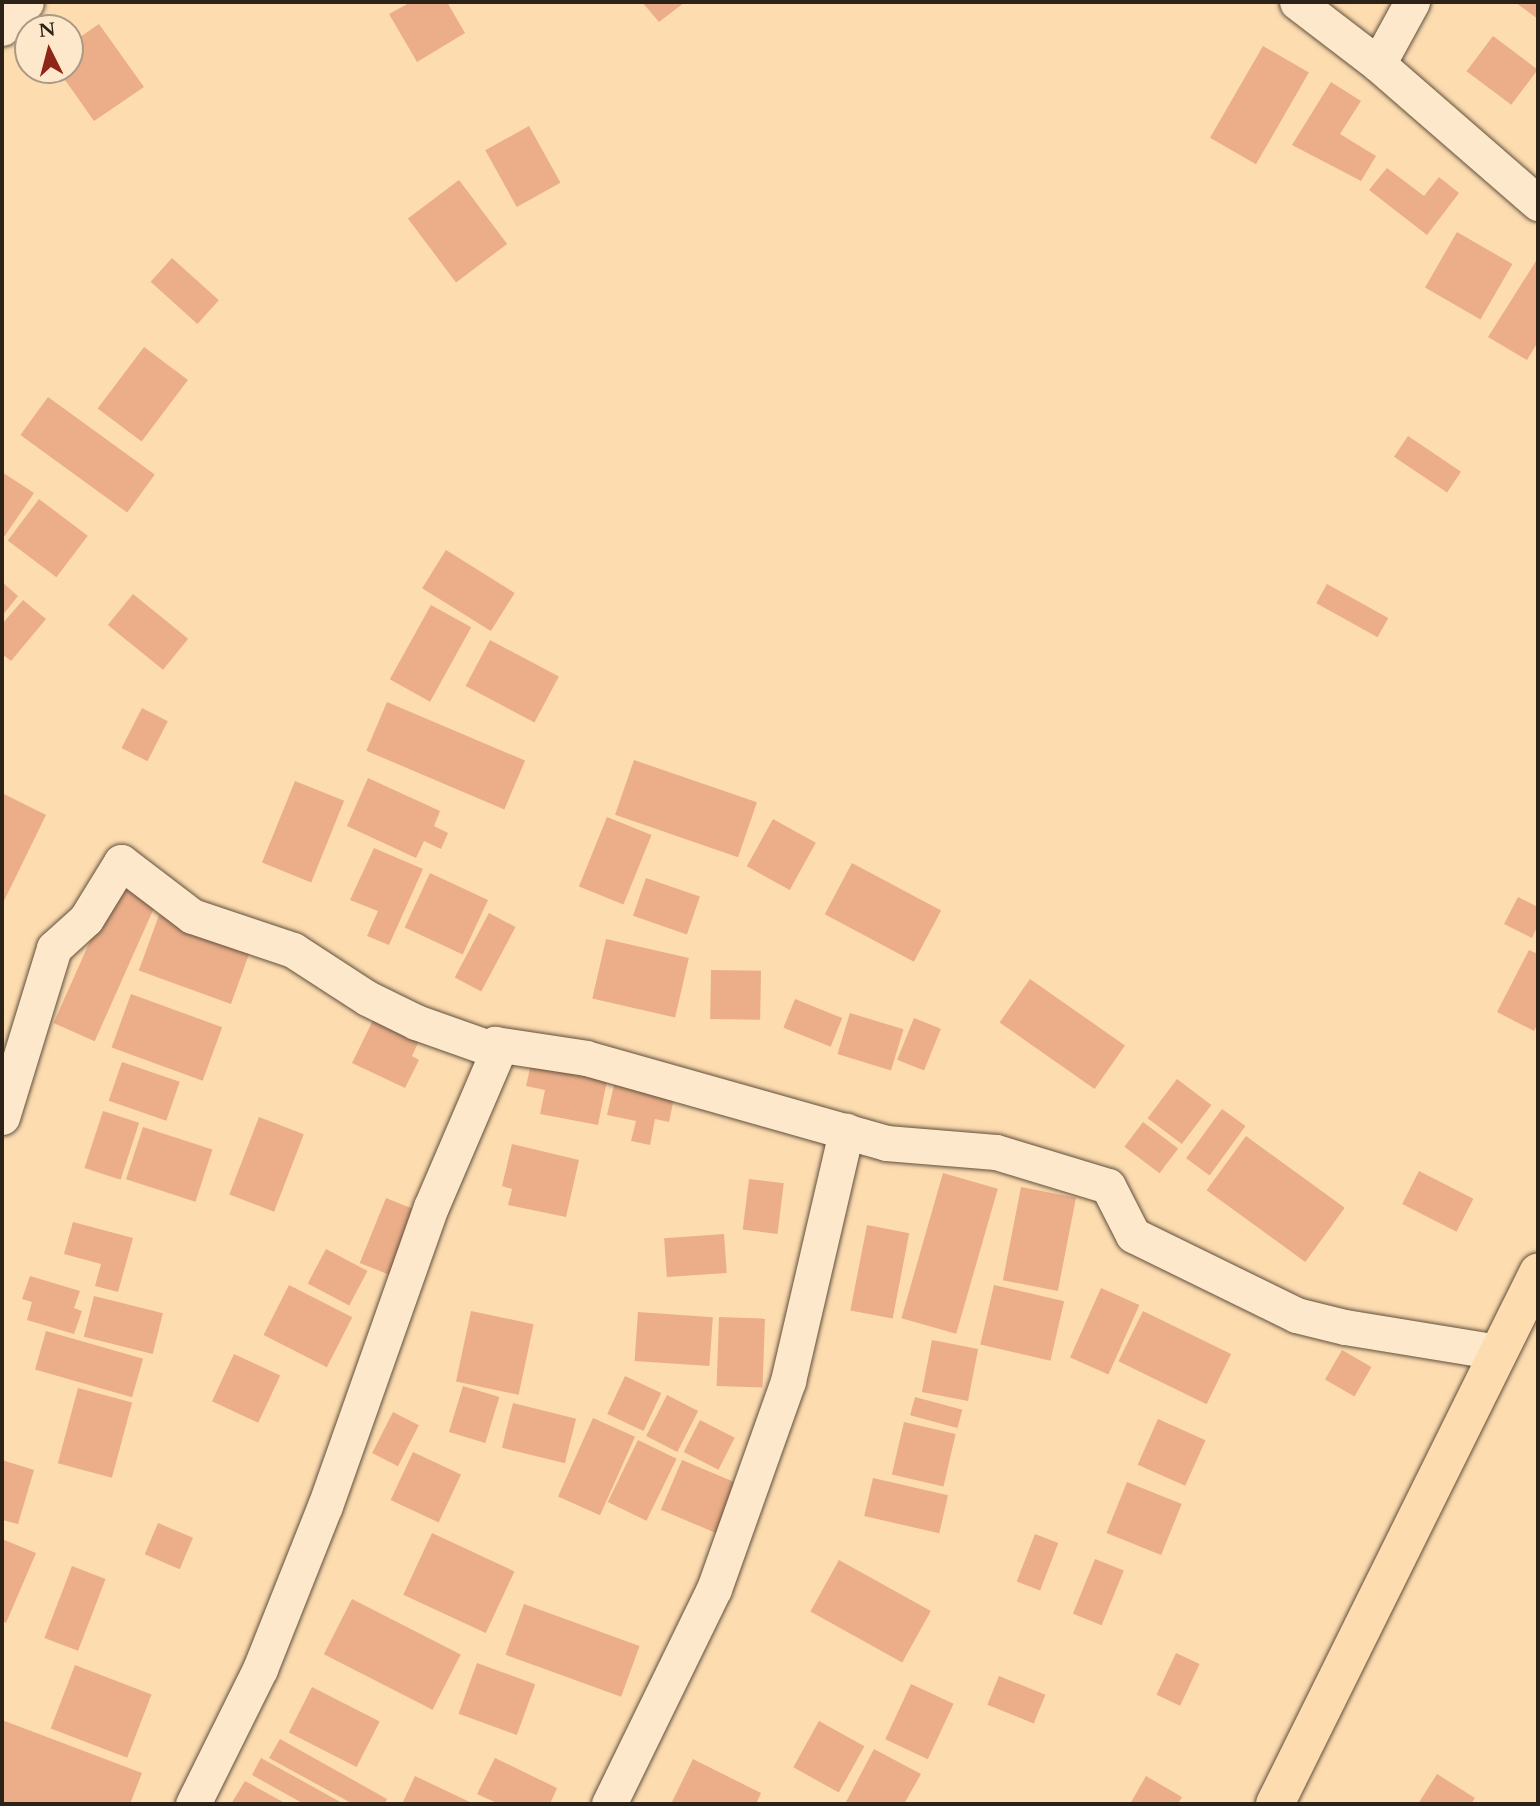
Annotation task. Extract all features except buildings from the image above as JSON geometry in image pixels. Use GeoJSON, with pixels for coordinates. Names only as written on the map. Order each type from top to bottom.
{"type":"FeatureCollection","features":[{"type":"Feature","properties":{"kind":"main road"},"geometry":{"type":"LineString","coordinates":[[1275,1804],[1538,1273]]}},
{"type":"Feature","properties":{"kind":"street"},"geometry":{"type":"LineString","coordinates":[[2,28],[26,2]]}},
{"type":"Feature","properties":{"kind":"street"},"geometry":{"type":"LineString","coordinates":[[1297,2],[1378,64],[1538,203]]}},
{"type":"Feature","properties":{"kind":"street"},"geometry":{"type":"LineString","coordinates":[[1378,64],[1412,2]]}},
{"type":"Feature","properties":{"kind":"street"},"geometry":{"type":"LineString","coordinates":[[2,1117],[54,948],[86,919],[121,862],[192,916],[293,950],[367,998],[416,1022],[498,1051]]}},
{"type":"Feature","properties":{"kind":"street"},"geometry":{"type":"LineString","coordinates":[[193,1804],[260,1669],[326,1506],[431,1207],[498,1051],[495,1044],[586,1058],[886,1143],[996,1152],[1108,1186],[1133,1235],[1296,1315],[1345,1327],[1498,1352]]}},
{"type":"Feature","properties":{"kind":"street"},"geometry":{"type":"LineString","coordinates":[[609,1804],[714,1589],[789,1381],[846,1132]]}}]}
